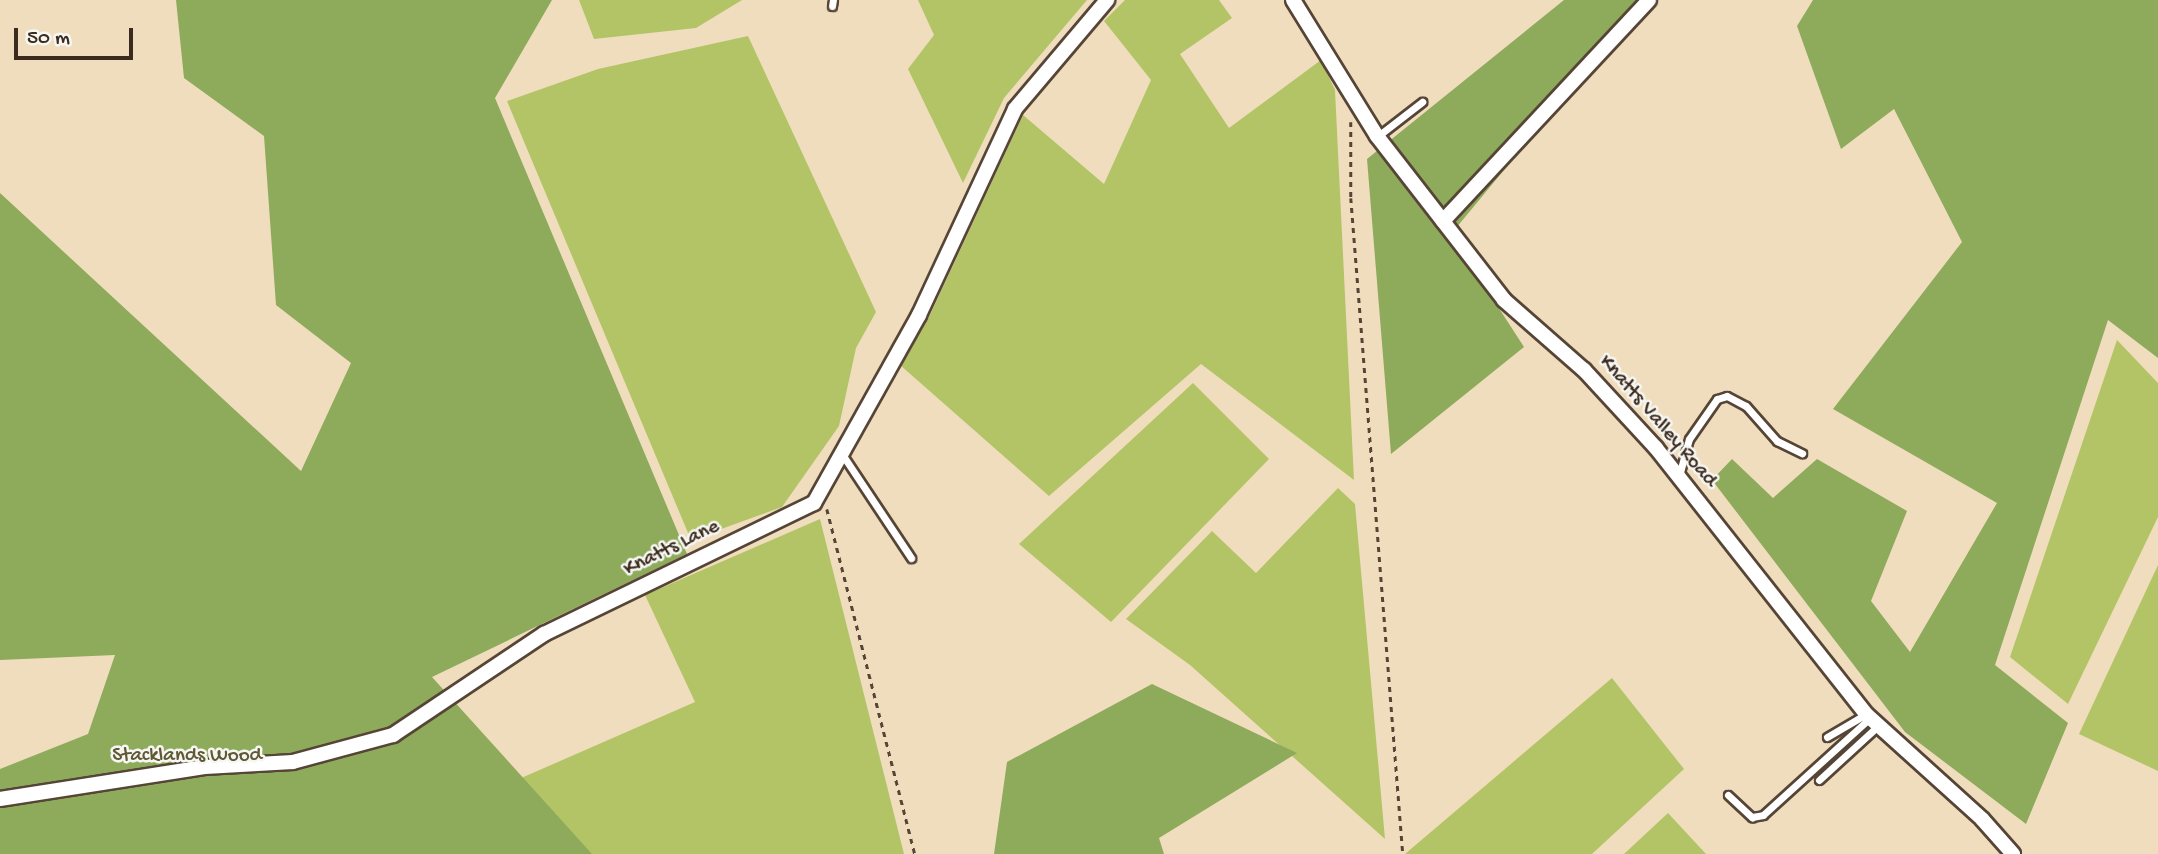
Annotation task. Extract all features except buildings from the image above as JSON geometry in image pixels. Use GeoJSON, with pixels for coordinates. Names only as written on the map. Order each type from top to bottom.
{"type":"FeatureCollection","features":[{"type":"Feature","properties":{"kind":"street","name":"Knatts Lane"},"geometry":{"type":"LineString","coordinates":[[0,799],[205,767],[293,762],[393,735],[544,634],[814,503],[919,315],[1016,109],[1107,0]]}},
{"type":"Feature","properties":{"kind":"street","name":"Knatts Valley Road"},"geometry":{"type":"LineString","coordinates":[[1293,0],[1377,136],[1504,300],[1584,370],[1679,477],[1872,719],[1982,819],[2014,854]]}},
{"type":"Feature","properties":{"kind":"street"},"geometry":{"type":"LineString","coordinates":[[1443,221],[1649,0]]}},
{"type":"Feature","properties":{"kind":"lane"},"geometry":{"type":"LineString","coordinates":[[1377,136],[1422,102]]}},
{"type":"Feature","properties":{"kind":"lane"},"geometry":{"type":"LineString","coordinates":[[1679,477],[1689,439],[1717,399],[1727,396],[1746,406],[1777,441],[1802,453]]}},
{"type":"Feature","properties":{"kind":"lane"},"geometry":{"type":"LineString","coordinates":[[842,453],[911,558]]}},
{"type":"Feature","properties":{"kind":"lane"},"geometry":{"type":"LineString","coordinates":[[1827,737],[1872,719]]}},
{"type":"Feature","properties":{"kind":"lane"},"geometry":{"type":"LineString","coordinates":[[1819,780],[1872,719]]}},
{"type":"Feature","properties":{"kind":"lane"},"geometry":{"type":"LineString","coordinates":[[1728,795],[1755,819],[1763,815],[1872,719]]}},
{"type":"Feature","properties":{"kind":"path"},"geometry":{"type":"LineString","coordinates":[[1351,120],[1351,198],[1403,854]]}},
{"type":"Feature","properties":{"kind":"path"},"geometry":{"type":"LineString","coordinates":[[822,489],[915,854]]}},
{"type":"Feature","properties":{"kind":"green space","name":"Stacklands Wood"},"geometry":{"type":"Polygon","coordinates":[[[176,0],[552,0],[495,98],[687,554],[432,677],[592,854],[0,854],[0,769],[88,734],[115,655],[0,660],[0,193],[301,471],[351,363],[276,305],[264,136],[184,78],[176,0]]]}},
{"type":"Feature","properties":{"kind":"green space"},"geometry":{"type":"Polygon","coordinates":[[[579,0],[742,0],[696,28],[594,39],[579,0]]]}},
{"type":"Feature","properties":{"kind":"green space"},"geometry":{"type":"Polygon","coordinates":[[[918,0],[1087,0],[1004,98],[963,183],[908,69],[934,35],[918,0]]]}},
{"type":"Feature","properties":{"kind":"green space"},"geometry":{"type":"Polygon","coordinates":[[[1125,0],[1219,0],[1232,18],[1180,54],[1229,128],[1321,60],[1335,90],[1354,480],[1201,364],[1049,496],[900,365],[929,317],[1023,115],[1104,184],[1151,80],[1104,21],[1125,0]]]}},
{"type":"Feature","properties":{"kind":"green space"},"geometry":{"type":"Polygon","coordinates":[[[1564,0],[1645,0],[1451,234],[1524,347],[1391,454],[1367,159],[1564,0]]]}},
{"type":"Feature","properties":{"kind":"green space"},"geometry":{"type":"Polygon","coordinates":[[[1813,0],[2158,0],[2158,358],[2108,320],[1995,665],[2068,723],[2026,824],[1905,732],[1712,480],[1732,459],[1773,498],[1817,459],[1907,511],[1871,601],[1910,652],[1997,503],[1833,409],[1962,242],[1894,109],[1841,149],[1797,26],[1813,0]]]}},
{"type":"Feature","properties":{"kind":"green space"},"geometry":{"type":"Polygon","coordinates":[[[748,36],[876,312],[856,348],[839,426],[782,507],[691,540],[507,101],[598,69],[748,36]]]}},
{"type":"Feature","properties":{"kind":"green space"},"geometry":{"type":"Polygon","coordinates":[[[2117,340],[2158,383],[2158,517],[2068,704],[2010,657],[2117,340]]]}},
{"type":"Feature","properties":{"kind":"green space"},"geometry":{"type":"Polygon","coordinates":[[[1193,383],[1269,459],[1111,622],[1019,544],[1193,383]]]}},
{"type":"Feature","properties":{"kind":"green space"},"geometry":{"type":"Polygon","coordinates":[[[1338,488],[1355,504],[1385,839],[1190,665],[1126,619],[1212,531],[1256,573],[1338,488]]]}},
{"type":"Feature","properties":{"kind":"green space"},"geometry":{"type":"Polygon","coordinates":[[[820,519],[904,854],[554,854],[503,786],[695,702],[645,595],[820,519]]]}},
{"type":"Feature","properties":{"kind":"green space"},"geometry":{"type":"Polygon","coordinates":[[[2158,565],[2158,771],[2079,734],[2158,565]]]}},
{"type":"Feature","properties":{"kind":"green space"},"geometry":{"type":"Polygon","coordinates":[[[1612,678],[1684,769],[1592,854],[1405,854],[1612,678]]]}},
{"type":"Feature","properties":{"kind":"green space"},"geometry":{"type":"Polygon","coordinates":[[[1152,684],[1297,753],[1159,838],[1164,854],[994,854],[1007,762],[1152,684]]]}},
{"type":"Feature","properties":{"kind":"green space"},"geometry":{"type":"Polygon","coordinates":[[[1668,813],[1706,854],[1624,854],[1668,813]]]}}]}
